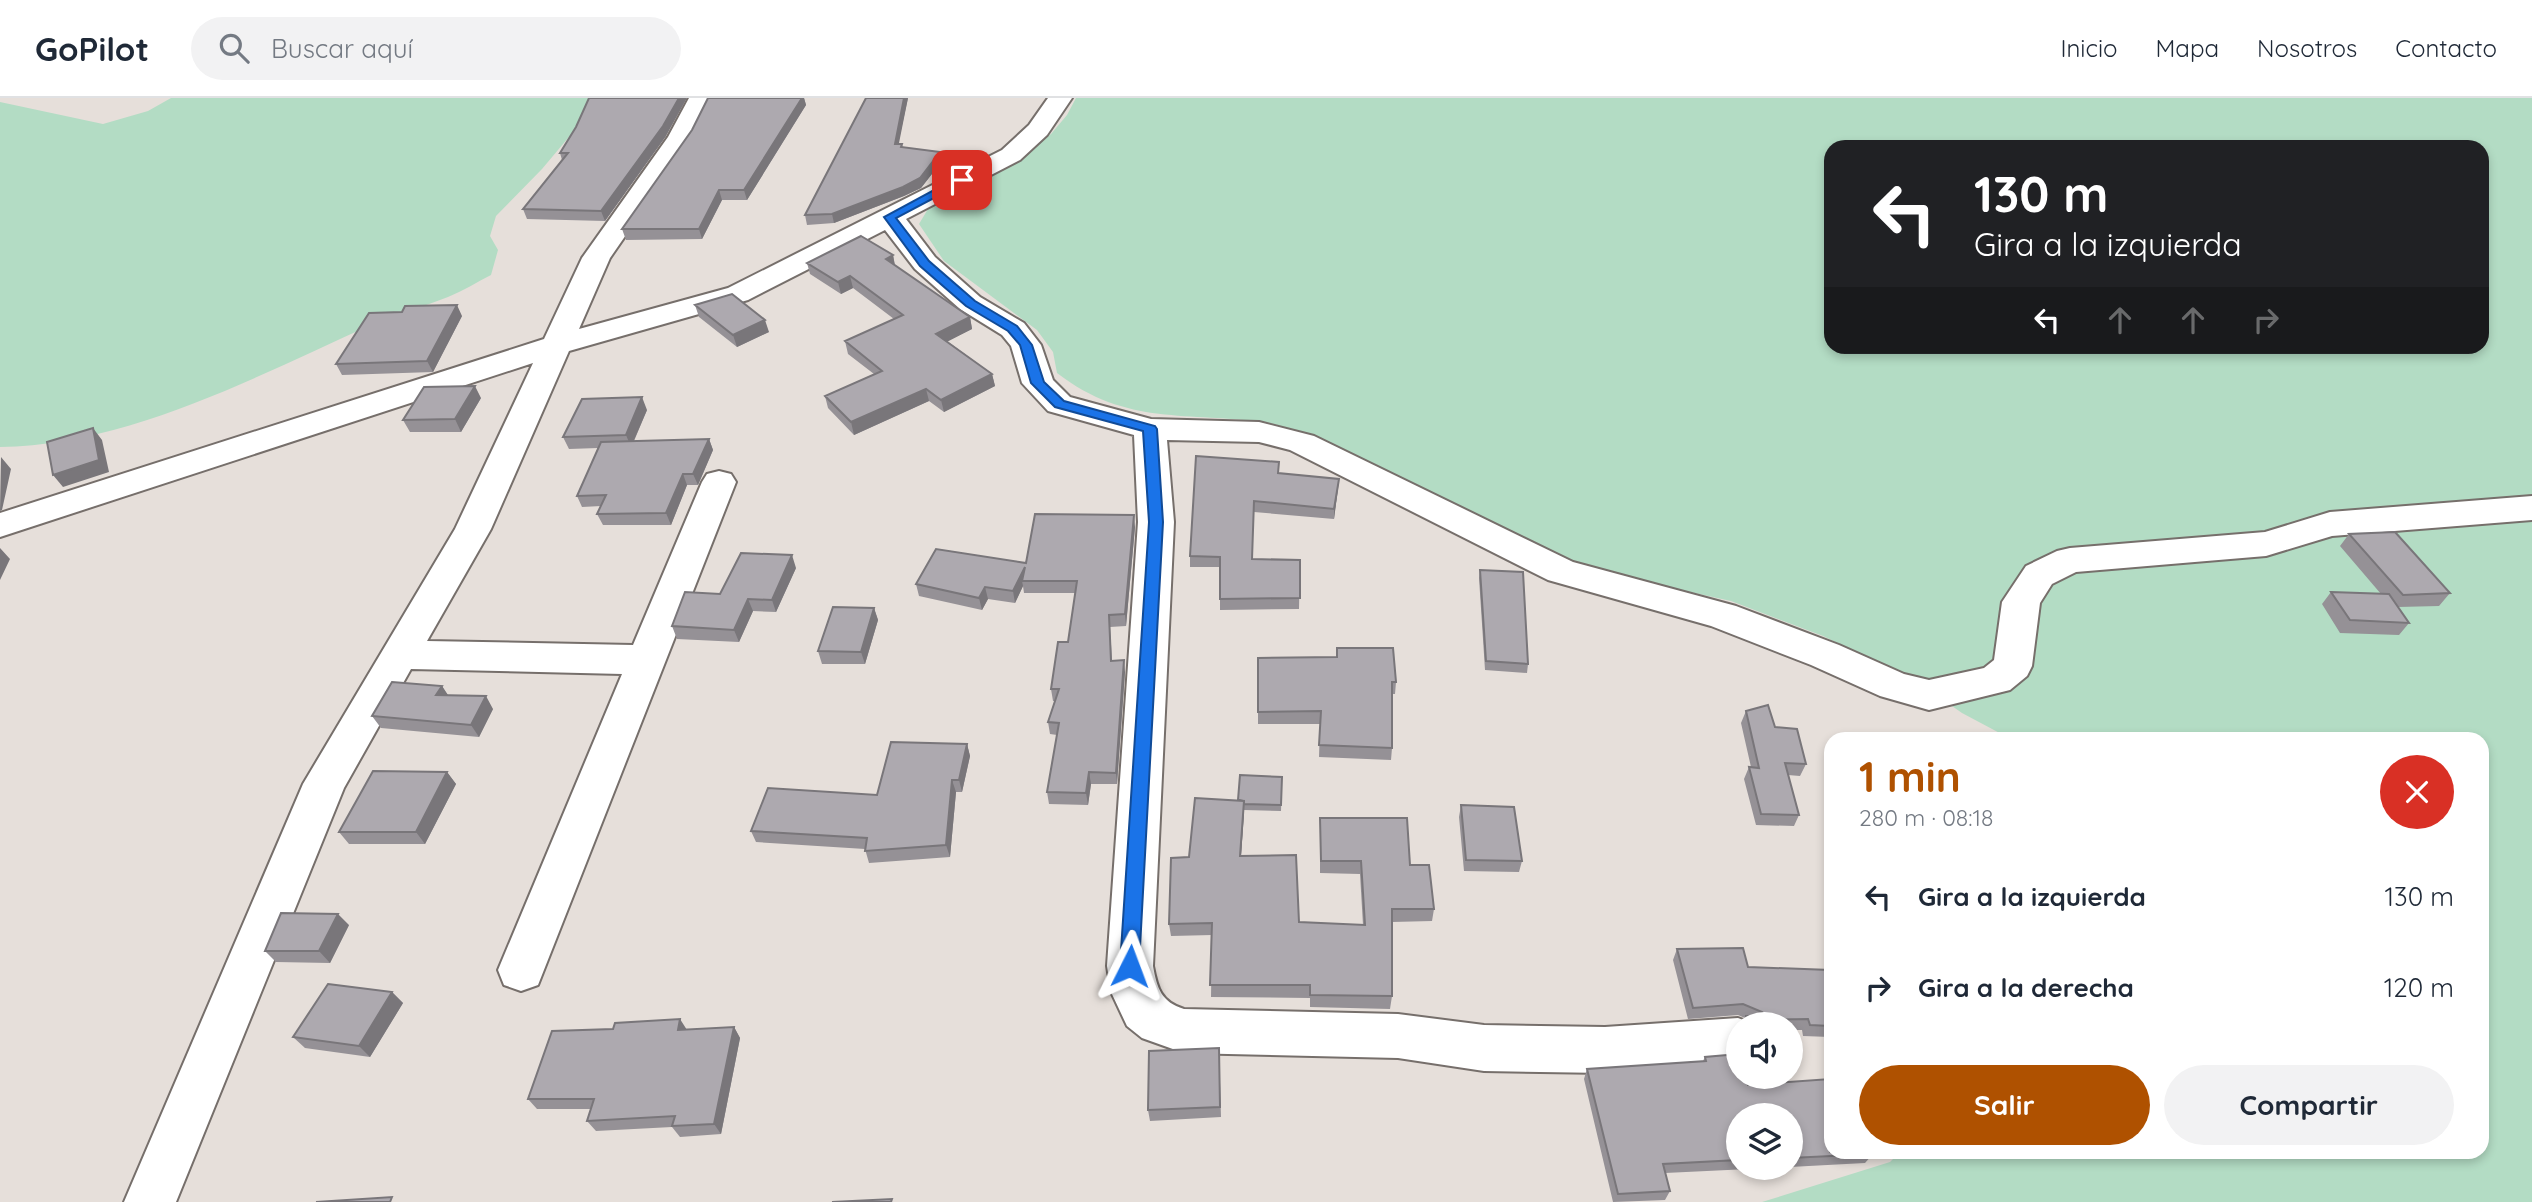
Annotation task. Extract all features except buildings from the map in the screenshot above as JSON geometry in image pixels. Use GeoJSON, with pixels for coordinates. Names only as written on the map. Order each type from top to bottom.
{"type":"FeatureCollection","features":[{"type":"Feature","properties":{"kind":"street"},"geometry":{"type":"LineString","coordinates":[[150,1202],[324,784],[473,529],[596,258],[680,138],[701,98]]}},
{"type":"Feature","properties":{"kind":"street"},"geometry":{"type":"LineString","coordinates":[[0,525],[559,344],[738,294],[1011,155],[1038,130],[1060,98]]}},
{"type":"Feature","properties":{"kind":"street"},"geometry":{"type":"LineString","coordinates":[[890,217],[925,263],[971,303],[1013,328],[1026,345],[1038,383],[1059,404],[1150,429],[1259,432],[1302,443],[1561,571],[1723,617],[1825,655],[1894,686],[1929,695],[1996,680],[2013,666],[2021,602],[2039,575],[2070,559],[2266,544],[2330,524],[2532,508]]}},
{"type":"Feature","properties":{"kind":"street"},"geometry":{"type":"LineString","coordinates":[[1150,429],[1156,522],[1130,966],[1132,984],[1144,1014],[1160,1025],[1184,1031],[1398,1036],[1484,1048],[1605,1050],[1726,1041]]}},
{"type":"Feature","properties":{"kind":"street"},"geometry":{"type":"LineString","coordinates":[[522,970],[719,482]]}},
{"type":"Feature","properties":{"kind":"street"},"geometry":{"type":"LineString","coordinates":[[399,654],[647,660]]}},
{"type":"Feature","properties":{"kind":"green space"},"geometry":{"type":"Polygon","coordinates":[[[171,98],[593,98],[579,125],[542,169],[496,216],[490,236],[498,250],[491,275],[448,297],[382,320],[238,385],[144,421],[48,443],[0,447],[0,102],[103,124],[148,111],[171,98]]]}},
{"type":"Feature","properties":{"kind":"green space"},"geometry":{"type":"Polygon","coordinates":[[[1076,98],[2532,98],[2532,1202],[1762,1202],[1893,1159],[2489,1159],[2489,732],[1998,732],[1962,713],[1916,681],[1823,636],[1731,601],[1574,564],[1313,437],[1273,424],[1159,414],[1108,402],[1057,373],[1053,352],[1037,330],[944,261],[919,224],[928,209],[997,173],[1051,134],[1067,115],[1076,98]]]}},
{"type":"Feature","properties":{"kind":"route"},"geometry":{"type":"LineString","coordinates":[[962,180],[890,217],[925,263],[971,303],[1013,328],[1026,345],[1038,383],[1059,404],[1150,429],[1156,522],[1130,966]]}}]}
